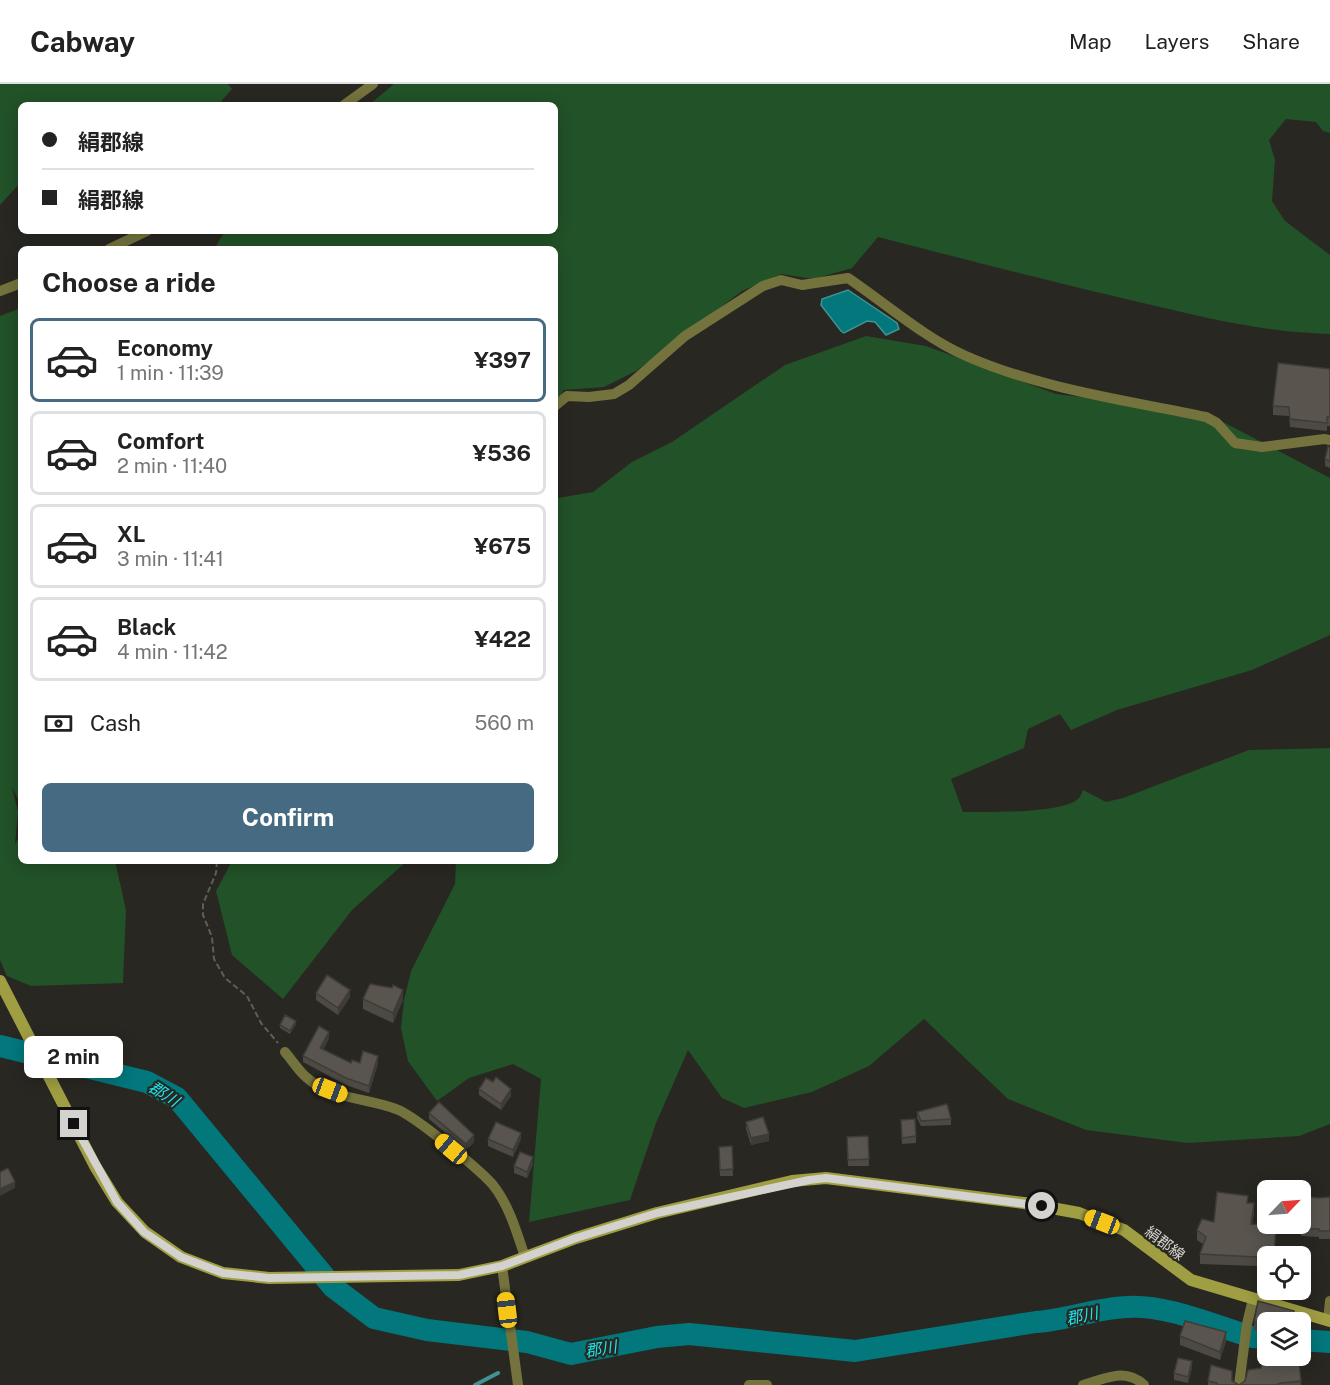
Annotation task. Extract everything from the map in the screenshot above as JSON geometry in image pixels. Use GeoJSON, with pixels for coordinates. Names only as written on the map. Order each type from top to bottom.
{"type":"FeatureCollection","features":[{"type":"Feature","properties":{"kind":"main road","name":"絹郡線"},"geometry":{"type":"LineString","coordinates":[[0,981],[95,1166],[117,1202],[144,1232],[181,1257],[223,1273],[269,1278],[459,1275],[502,1266],[657,1213],[792,1181],[826,1178],[1024,1203],[1079,1213],[1124,1230],[1191,1280],[1329,1321]]}},
{"type":"Feature","properties":{"kind":"street"},"geometry":{"type":"LineString","coordinates":[[348,102],[373,84]]}},
{"type":"Feature","properties":{"kind":"street"},"geometry":{"type":"LineString","coordinates":[[115,246],[141,234]]}},
{"type":"Feature","properties":{"kind":"street"},"geometry":{"type":"LineString","coordinates":[[558,404],[567,396],[589,397],[614,394],[629,386],[685,336],[763,286],[781,280],[802,285],[848,278],[884,301],[921,331],[965,356],[1030,379],[1206,417],[1217,423],[1235,443],[1262,447],[1324,438],[1330,440]]}},
{"type":"Feature","properties":{"kind":"street"},"geometry":{"type":"LineString","coordinates":[[0,291],[18,284]]}},
{"type":"Feature","properties":{"kind":"street"},"geometry":{"type":"LineString","coordinates":[[285,1052],[306,1078],[349,1098],[396,1109],[415,1119],[467,1162],[493,1186],[512,1220],[525,1257]]}},
{"type":"Feature","properties":{"kind":"street"},"geometry":{"type":"LineString","coordinates":[[502,1266],[518,1385]]}},
{"type":"Feature","properties":{"kind":"street"},"geometry":{"type":"LineString","coordinates":[[1239,1385],[1247,1324],[1253,1299]]}},
{"type":"Feature","properties":{"kind":"street"},"geometry":{"type":"LineString","coordinates":[[1329,1321],[1330,1301]]}},
{"type":"Feature","properties":{"kind":"street"},"geometry":{"type":"LineString","coordinates":[[1083,1385],[1118,1374],[1136,1378],[1144,1385]]}},
{"type":"Feature","properties":{"kind":"street"},"geometry":{"type":"LineString","coordinates":[[749,1385],[767,1385]]}},
{"type":"Feature","properties":{"kind":"path"},"geometry":{"type":"LineString","coordinates":[[217,864],[216,873],[203,904],[203,915],[212,937],[214,959],[225,978],[247,996],[261,1023],[285,1052]]}},
{"type":"Feature","properties":{"kind":"green space"},"geometry":{"type":"Polygon","coordinates":[[[0,84],[228,84],[232,89],[221,102],[18,102],[18,185],[0,205],[0,84]]]}},
{"type":"Feature","properties":{"kind":"green space"},"geometry":{"type":"Polygon","coordinates":[[[394,84],[1330,84],[1330,133],[1323,131],[1316,122],[1286,119],[1269,140],[1275,160],[1272,201],[1285,221],[1330,255],[1330,334],[1261,328],[1215,319],[878,237],[852,268],[814,279],[781,274],[742,291],[636,371],[604,387],[563,390],[558,403],[558,246],[216,246],[223,234],[558,234],[558,102],[373,102],[394,84]]]}},
{"type":"Feature","properties":{"kind":"green space"},"geometry":{"type":"Polygon","coordinates":[[[18,309],[18,799],[12,787],[18,812],[15,844],[18,838],[18,864],[116,864],[126,910],[123,983],[31,986],[7,976],[0,960],[0,316],[18,309]]]}},
{"type":"Feature","properties":{"kind":"green space"},"geometry":{"type":"Polygon","coordinates":[[[866,336],[926,346],[1056,394],[1204,412],[1330,478],[1330,635],[1252,670],[1117,710],[1071,730],[1060,714],[1028,729],[1024,748],[951,779],[963,812],[1024,811],[1071,803],[1079,798],[1083,790],[1106,802],[1123,798],[1249,750],[1330,748],[1330,1124],[1299,1136],[1188,1143],[1086,1130],[1008,1099],[924,1019],[869,1066],[812,1092],[744,1108],[722,1098],[688,1050],[656,1123],[630,1200],[529,1222],[541,1079],[513,1064],[469,1078],[437,1101],[408,1061],[401,1028],[404,1000],[411,971],[455,884],[456,864],[558,864],[558,498],[593,492],[632,462],[672,442],[785,365],[866,336]]]}},
{"type":"Feature","properties":{"kind":"green space"},"geometry":{"type":"Polygon","coordinates":[[[230,864],[404,864],[352,910],[283,999],[232,955],[216,891],[230,864]]]}},
{"type":"Feature","properties":{"kind":"water"},"geometry":{"type":"Polygon","coordinates":[[[848,290],[897,323],[899,329],[886,335],[875,322],[867,321],[844,333],[841,331],[821,305],[822,299],[848,290]]]}},
{"type":"Feature","properties":{"kind":"building"},"geometry":{"type":"Polygon","coordinates":[[[1278,363],[1330,369],[1330,417],[1327,417],[1327,423],[1290,419],[1289,407],[1273,406],[1278,363]]]}},
{"type":"Feature","properties":{"kind":"building"},"geometry":{"type":"Polygon","coordinates":[[[1328,446],[1330,447],[1330,461],[1325,459],[1328,446]]]}},
{"type":"Feature","properties":{"kind":"building"},"geometry":{"type":"Polygon","coordinates":[[[327,975],[350,990],[338,1008],[316,993],[327,975]]]}},
{"type":"Feature","properties":{"kind":"building"},"geometry":{"type":"Polygon","coordinates":[[[370,984],[392,988],[393,985],[403,990],[393,1013],[363,999],[370,984]]]}},
{"type":"Feature","properties":{"kind":"building"},"geometry":{"type":"Polygon","coordinates":[[[285,1015],[296,1021],[290,1031],[280,1025],[285,1015]]]}},
{"type":"Feature","properties":{"kind":"building"},"geometry":{"type":"Polygon","coordinates":[[[319,1026],[329,1032],[320,1048],[351,1063],[352,1060],[360,1063],[363,1051],[378,1056],[369,1086],[346,1078],[303,1056],[319,1026]]]}},
{"type":"Feature","properties":{"kind":"building"},"geometry":{"type":"Polygon","coordinates":[[[496,1077],[511,1089],[501,1104],[479,1089],[486,1078],[493,1082],[496,1077]]]}},
{"type":"Feature","properties":{"kind":"building"},"geometry":{"type":"Polygon","coordinates":[[[439,1102],[474,1135],[466,1144],[429,1113],[439,1102]]]}},
{"type":"Feature","properties":{"kind":"building"},"geometry":{"type":"Polygon","coordinates":[[[947,1104],[951,1119],[921,1121],[917,1112],[947,1104]]]}},
{"type":"Feature","properties":{"kind":"building"},"geometry":{"type":"Polygon","coordinates":[[[763,1117],[769,1134],[751,1138],[746,1122],[763,1117]]]}},
{"type":"Feature","properties":{"kind":"building"},"geometry":{"type":"Polygon","coordinates":[[[915,1119],[916,1136],[902,1138],[901,1120],[915,1119]]]}},
{"type":"Feature","properties":{"kind":"building"},"geometry":{"type":"Polygon","coordinates":[[[496,1122],[521,1133],[513,1150],[488,1139],[496,1122]]]}},
{"type":"Feature","properties":{"kind":"building"},"geometry":{"type":"Polygon","coordinates":[[[868,1136],[869,1159],[848,1160],[847,1137],[868,1136]]]}},
{"type":"Feature","properties":{"kind":"building"},"geometry":{"type":"Polygon","coordinates":[[[732,1146],[733,1169],[720,1170],[719,1147],[732,1146]]]}},
{"type":"Feature","properties":{"kind":"building"},"geometry":{"type":"Polygon","coordinates":[[[520,1152],[533,1157],[527,1172],[514,1166],[520,1152]]]}},
{"type":"Feature","properties":{"kind":"building"},"geometry":{"type":"Polygon","coordinates":[[[8,1168],[15,1182],[0,1189],[0,1172],[8,1168]]]}},
{"type":"Feature","properties":{"kind":"building"},"geometry":{"type":"Polygon","coordinates":[[[1217,1192],[1248,1196],[1247,1203],[1254,1203],[1251,1224],[1257,1224],[1257,1234],[1275,1234],[1275,1246],[1257,1246],[1257,1257],[1200,1254],[1206,1237],[1197,1230],[1202,1219],[1214,1222],[1217,1192]]]}},
{"type":"Feature","properties":{"kind":"building"},"geometry":{"type":"Polygon","coordinates":[[[1311,1197],[1330,1197],[1330,1231],[1319,1231],[1319,1229],[1311,1229],[1311,1197]]]}},
{"type":"Feature","properties":{"kind":"building"},"geometry":{"type":"Polygon","coordinates":[[[1258,1301],[1294,1311],[1257,1312],[1257,1322],[1254,1322],[1258,1301]]]}},
{"type":"Feature","properties":{"kind":"building"},"geometry":{"type":"Polygon","coordinates":[[[1185,1321],[1226,1332],[1220,1352],[1180,1336],[1185,1321]]]}},
{"type":"Feature","properties":{"kind":"building"},"geometry":{"type":"Polygon","coordinates":[[[1178,1358],[1192,1361],[1188,1377],[1174,1373],[1178,1358]]]}},
{"type":"Feature","properties":{"kind":"building"},"geometry":{"type":"Polygon","coordinates":[[[1211,1365],[1232,1371],[1232,1381],[1239,1385],[1218,1385],[1208,1381],[1211,1365]]]}},
{"type":"Feature","properties":{"kind":"building"},"geometry":{"type":"Polygon","coordinates":[[[1262,1366],[1299,1366],[1301,1381],[1276,1385],[1239,1385],[1245,1381],[1248,1370],[1262,1366]]]}},
{"type":"Feature","properties":{"kind":"waterway","name":"郡川"},"geometry":{"type":"LineString","coordinates":[[0,1046],[147,1082],[177,1098],[333,1287],[374,1318],[427,1330],[527,1342],[571,1354],[657,1337],[689,1334],[855,1351],[1127,1307],[1173,1312],[1257,1337]]}},
{"type":"Feature","properties":{"kind":"waterway","name":"郡川"},"geometry":{"type":"LineString","coordinates":[[1311,1341],[1330,1342]]}},
{"type":"Feature","properties":{"kind":"waterway"},"geometry":{"type":"LineString","coordinates":[[475,1385],[498,1373]]}},
{"type":"Feature","properties":{"kind":"route"},"geometry":{"type":"LineString","coordinates":[[74,1124],[95,1166],[117,1202],[144,1232],[181,1257],[223,1273],[269,1278],[459,1275],[502,1266],[576,1238],[657,1213],[792,1181],[826,1178],[1042,1206]]}}]}
